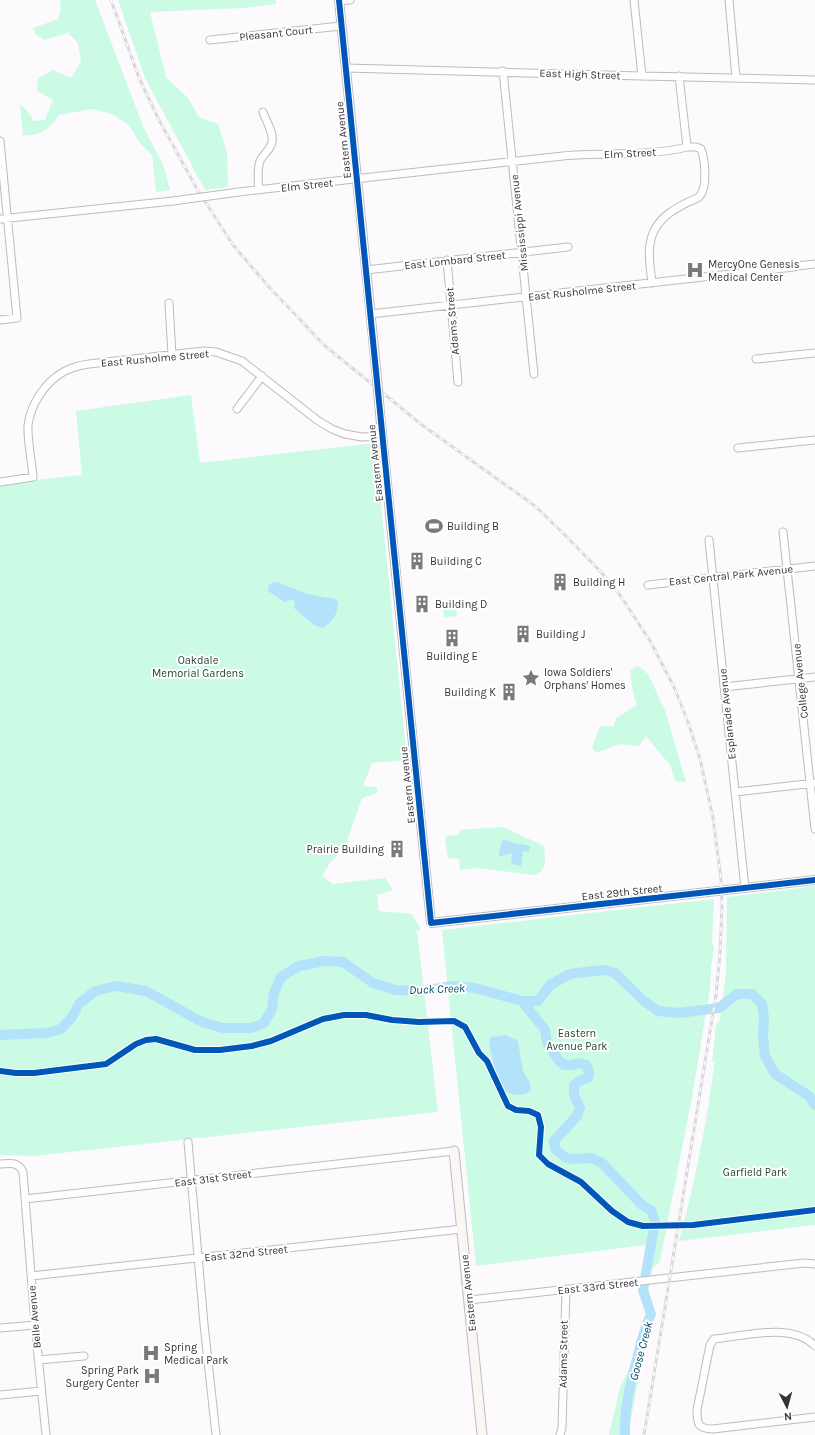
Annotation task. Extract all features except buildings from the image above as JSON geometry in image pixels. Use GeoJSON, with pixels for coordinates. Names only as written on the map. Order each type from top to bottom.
{"type":"FeatureCollection","features":[{"type":"Feature","properties":{"kind":"main road","name":"Eastern Avenue"},"geometry":{"type":"LineString","coordinates":[[454,1151],[482,1435]]}},
{"type":"Feature","properties":{"kind":"street"},"geometry":{"type":"LineString","coordinates":[[339,1],[350,0]]}},
{"type":"Feature","properties":{"kind":"street"},"geometry":{"type":"LineString","coordinates":[[634,0],[642,76]]}},
{"type":"Feature","properties":{"kind":"street"},"geometry":{"type":"LineString","coordinates":[[729,0],[736,78]]}},
{"type":"Feature","properties":{"kind":"street","name":"Eastern Avenue"},"geometry":{"type":"LineString","coordinates":[[339,1],[431,924]]}},
{"type":"Feature","properties":{"kind":"street","name":"Pleasant Court"},"geometry":{"type":"LineString","coordinates":[[210,40],[342,26]]}},
{"type":"Feature","properties":{"kind":"street","name":"East High Street"},"geometry":{"type":"LineString","coordinates":[[346,68],[815,80]]}},
{"type":"Feature","properties":{"kind":"street","name":"Mississippi Avenue"},"geometry":{"type":"LineString","coordinates":[[503,71],[534,374]]}},
{"type":"Feature","properties":{"kind":"street"},"geometry":{"type":"LineString","coordinates":[[652,283],[649,252],[651,239],[655,228],[663,218],[673,210],[699,196],[705,179],[704,157],[701,149],[696,147],[686,147],[679,76]]}},
{"type":"Feature","properties":{"kind":"street"},"geometry":{"type":"LineString","coordinates":[[259,190],[258,180],[260,161],[268,152],[272,142],[272,134],[263,112]]}},
{"type":"Feature","properties":{"kind":"street"},"geometry":{"type":"LineString","coordinates":[[0,141],[17,318],[0,320]]}},
{"type":"Feature","properties":{"kind":"street","name":"Elm Street"},"geometry":{"type":"LineString","coordinates":[[0,219],[173,201],[239,192],[512,161],[568,156],[671,151],[686,147]]}},
{"type":"Feature","properties":{"kind":"street","name":"East Lombard Street"},"geometry":{"type":"LineString","coordinates":[[366,270],[568,247]]}},
{"type":"Feature","properties":{"kind":"street","name":"Adams Street"},"geometry":{"type":"LineString","coordinates":[[447,260],[458,382]]}},
{"type":"Feature","properties":{"kind":"street","name":"East Rusholme Street"},"geometry":{"type":"LineString","coordinates":[[370,314],[815,264]]}},
{"type":"Feature","properties":{"kind":"street"},"geometry":{"type":"LineString","coordinates":[[169,303],[172,355]]}},
{"type":"Feature","properties":{"kind":"street","name":"East Rusholme Street"},"geometry":{"type":"LineString","coordinates":[[0,482],[33,478],[28,427],[34,403],[51,382],[65,371],[89,364],[204,351],[216,352],[242,362],[317,420],[332,429],[345,434],[362,437],[382,436]]}},
{"type":"Feature","properties":{"kind":"street"},"geometry":{"type":"LineString","coordinates":[[756,359],[815,353]]}},
{"type":"Feature","properties":{"kind":"street"},"geometry":{"type":"LineString","coordinates":[[237,409],[262,376]]}},
{"type":"Feature","properties":{"kind":"street"},"geometry":{"type":"LineString","coordinates":[[738,448],[815,440]]}},
{"type":"Feature","properties":{"kind":"street","name":"College Avenue"},"geometry":{"type":"LineString","coordinates":[[783,532],[813,784],[815,829]]}},
{"type":"Feature","properties":{"kind":"street","name":"Esplanade Avenue"},"geometry":{"type":"LineString","coordinates":[[709,540],[745,888]]}},
{"type":"Feature","properties":{"kind":"street","name":"East Central Park Avenue"},"geometry":{"type":"LineString","coordinates":[[648,585],[815,566]]}},
{"type":"Feature","properties":{"kind":"street"},"geometry":{"type":"LineString","coordinates":[[724,687],[815,677]]}},
{"type":"Feature","properties":{"kind":"street"},"geometry":{"type":"LineString","coordinates":[[735,792],[813,784]]}},
{"type":"Feature","properties":{"kind":"street","name":"East 29th Street"},"geometry":{"type":"LineString","coordinates":[[431,924],[815,880]]}},
{"type":"Feature","properties":{"kind":"street"},"geometry":{"type":"LineString","coordinates":[[188,1142],[216,1435]]}},
{"type":"Feature","properties":{"kind":"street","name":"East 31st Street"},"geometry":{"type":"LineString","coordinates":[[25,1199],[454,1151]]}},
{"type":"Feature","properties":{"kind":"street"},"geometry":{"type":"LineString","coordinates":[[0,1164],[12,1163],[20,1167],[22,1172],[25,1199]]}},
{"type":"Feature","properties":{"kind":"street","name":"Belle Avenue"},"geometry":{"type":"LineString","coordinates":[[25,1199],[34,1325],[46,1435]]}},
{"type":"Feature","properties":{"kind":"street","name":"East 32nd Street"},"geometry":{"type":"LineString","coordinates":[[31,1276],[198,1259],[462,1229]]}},
{"type":"Feature","properties":{"kind":"street","name":"East 33rd Street"},"geometry":{"type":"LineString","coordinates":[[469,1300],[804,1263],[815,1264]]}},
{"type":"Feature","properties":{"kind":"street","name":"Adams Street"},"geometry":{"type":"LineString","coordinates":[[560,1435],[562,1419],[566,1290]]}},
{"type":"Feature","properties":{"kind":"street"},"geometry":{"type":"LineString","coordinates":[[0,1328],[34,1325]]}},
{"type":"Feature","properties":{"kind":"street"},"geometry":{"type":"LineString","coordinates":[[815,1346],[808,1339],[780,1331],[722,1338],[712,1341],[697,1410],[698,1424],[706,1429],[815,1417]]}},
{"type":"Feature","properties":{"kind":"street"},"geometry":{"type":"LineString","coordinates":[[38,1360],[84,1356]]}},
{"type":"Feature","properties":{"kind":"street"},"geometry":{"type":"LineString","coordinates":[[0,1395],[41,1391]]}},
{"type":"Feature","properties":{"kind":"green space"},"geometry":{"type":"Polygon","coordinates":[[[60,0],[95,0],[143,126],[164,167],[170,190],[156,192],[152,155],[140,143],[129,125],[112,114],[92,109],[59,115],[44,131],[23,136],[20,104],[34,121],[45,120],[53,100],[37,91],[38,78],[53,70],[71,78],[81,61],[78,43],[68,33],[44,40],[36,35],[33,28],[58,19],[61,9],[60,0]]]}},
{"type":"Feature","properties":{"kind":"green space"},"geometry":{"type":"Polygon","coordinates":[[[118,0],[276,0],[276,4],[244,8],[150,12],[166,77],[188,98],[199,117],[218,124],[227,152],[228,187],[205,190],[145,78],[118,0]]]}},
{"type":"Feature","properties":{"kind":"green space","name":"Oakdale Memorial Gardens"},"geometry":{"type":"Polygon","coordinates":[[[191,395],[200,463],[375,443],[407,760],[372,763],[363,786],[377,787],[377,793],[362,798],[345,847],[329,864],[322,876],[333,884],[385,878],[393,890],[377,895],[379,911],[412,914],[421,930],[413,931],[417,931],[438,1112],[34,1156],[0,1155],[0,484],[82,475],[76,411],[191,395]]]}},
{"type":"Feature","properties":{"kind":"green space"},"geometry":{"type":"Polygon","coordinates":[[[456,600],[457,616],[444,617],[442,602],[456,600]]]}},
{"type":"Feature","properties":{"kind":"green space"},"geometry":{"type":"Polygon","coordinates":[[[638,666],[648,674],[665,710],[686,782],[675,781],[670,765],[646,736],[639,746],[620,744],[596,753],[592,747],[600,726],[614,726],[616,718],[637,705],[633,693],[630,671],[638,666]]]}},
{"type":"Feature","properties":{"kind":"green space"},"geometry":{"type":"Polygon","coordinates":[[[503,827],[544,846],[545,863],[544,867],[539,873],[535,875],[477,868],[460,870],[459,859],[448,858],[445,840],[446,836],[459,835],[459,830],[503,827]]]}},
{"type":"Feature","properties":{"kind":"green space","name":"Garfield Park"},"geometry":{"type":"Polygon","coordinates":[[[815,886],[815,1225],[679,1241],[695,1174],[712,1083],[715,1060],[712,1063],[716,1025],[720,1020],[726,973],[727,897],[815,886]]]}},
{"type":"Feature","properties":{"kind":"green space","name":"Eastern Avenue Park"},"geometry":{"type":"Polygon","coordinates":[[[714,899],[712,943],[714,947],[710,989],[692,1097],[660,1261],[649,1271],[654,1244],[476,1266],[442,930],[714,899]]]}},
{"type":"Feature","properties":{"kind":"green space"},"geometry":{"type":"Polygon","coordinates":[[[639,1349],[643,1355],[628,1435],[609,1435],[620,1387],[639,1349]]]}},
{"type":"Feature","properties":{"kind":"water"},"geometry":{"type":"Polygon","coordinates":[[[273,582],[277,582],[307,594],[335,599],[338,602],[338,606],[334,618],[329,624],[322,628],[314,625],[294,608],[295,603],[293,599],[284,602],[268,591],[269,585],[273,582]]]}},
{"type":"Feature","properties":{"kind":"water"},"geometry":{"type":"Polygon","coordinates":[[[503,839],[530,846],[529,852],[523,851],[521,866],[511,864],[512,853],[499,857],[503,839]]]}},
{"type":"Feature","properties":{"kind":"water"},"geometry":{"type":"Polygon","coordinates":[[[506,1035],[518,1041],[523,1071],[530,1083],[531,1090],[528,1093],[516,1095],[502,1090],[494,1067],[489,1042],[491,1037],[506,1035]]]}},
{"type":"Feature","properties":{"kind":"waterway","name":"Duck Creek"},"geometry":{"type":"LineString","coordinates":[[0,1035],[47,1033],[61,1029],[72,1017],[79,1004],[95,991],[116,986],[146,991],[202,1022],[223,1028],[252,1028],[264,1023],[272,1009],[274,993],[281,977],[299,966],[324,961],[343,962],[373,983],[395,990],[420,991],[453,986],[475,988],[522,1001],[538,1001],[550,985],[570,974],[604,970],[615,973],[644,1001],[658,1011],[678,1013],[719,1008],[737,994],[752,994],[762,1004],[764,1017],[763,1037],[765,1056],[775,1074],[809,1096],[815,1105]]}},
{"type":"Feature","properties":{"kind":"waterway","name":"Goose Creek"},"geometry":{"type":"LineString","coordinates":[[522,1001],[545,1030],[547,1042],[559,1061],[564,1065],[579,1063],[586,1065],[589,1072],[588,1078],[581,1080],[574,1085],[574,1095],[580,1108],[577,1116],[554,1141],[555,1149],[566,1158],[591,1158],[602,1163],[642,1205],[651,1210],[655,1221],[643,1290],[651,1314],[646,1325],[630,1387],[625,1416],[625,1435]]}},
{"type":"Feature","properties":{"kind":"railway"},"geometry":{"type":"LineString","coordinates":[[111,0],[139,78],[159,120],[197,189],[233,245],[270,288],[324,345],[422,425],[535,506],[600,571],[620,595],[650,641],[674,687],[688,722],[700,759],[713,818],[721,879],[722,907],[720,953],[716,995],[644,1435]]}},
{"type":"Feature","properties":{"kind":"cycle path"},"geometry":{"type":"LineString","coordinates":[[339,0],[431,923],[815,880]]}},
{"type":"Feature","properties":{"kind":"cycle path"},"geometry":{"type":"LineString","coordinates":[[0,1071],[34,1073],[106,1064],[136,1044],[146,1040],[156,1039],[195,1050],[220,1050],[252,1046],[271,1041],[323,1019],[344,1015],[366,1015],[392,1020],[419,1022],[454,1021],[465,1027],[479,1053],[487,1061],[508,1106],[516,1110],[529,1111],[538,1115],[541,1127],[539,1155],[548,1164],[581,1182],[612,1211],[628,1222],[643,1226],[693,1225],[815,1210]]}},
{"type":"Feature","properties":{"kind":"place","name":"MercyOne Genesis Medical Center"},"geometry":{"type":"Point","coordinates":[695,270]}},
{"type":"Feature","properties":{"kind":"place","name":"Building B"},"geometry":{"type":"Point","coordinates":[434,526]}},
{"type":"Feature","properties":{"kind":"place","name":"Building C"},"geometry":{"type":"Point","coordinates":[417,561]}},
{"type":"Feature","properties":{"kind":"place","name":"Building H"},"geometry":{"type":"Point","coordinates":[560,582]}},
{"type":"Feature","properties":{"kind":"place","name":"Building D"},"geometry":{"type":"Point","coordinates":[422,604]}},
{"type":"Feature","properties":{"kind":"place","name":"Building J"},"geometry":{"type":"Point","coordinates":[523,634]}},
{"type":"Feature","properties":{"kind":"place","name":"Building E"},"geometry":{"type":"Point","coordinates":[452,638]}},
{"type":"Feature","properties":{"kind":"place","name":"Iowa Soldiers' Orphans' Homes"},"geometry":{"type":"Point","coordinates":[531,678]}},
{"type":"Feature","properties":{"kind":"place","name":"Building K"},"geometry":{"type":"Point","coordinates":[509,692]}},
{"type":"Feature","properties":{"kind":"place","name":"Prairie Building"},"geometry":{"type":"Point","coordinates":[397,849]}},
{"type":"Feature","properties":{"kind":"place","name":"Spring Medical Park"},"geometry":{"type":"Point","coordinates":[151,1353]}},
{"type":"Feature","properties":{"kind":"place","name":"Spring Park Surgery Center"},"geometry":{"type":"Point","coordinates":[152,1376]}}]}
